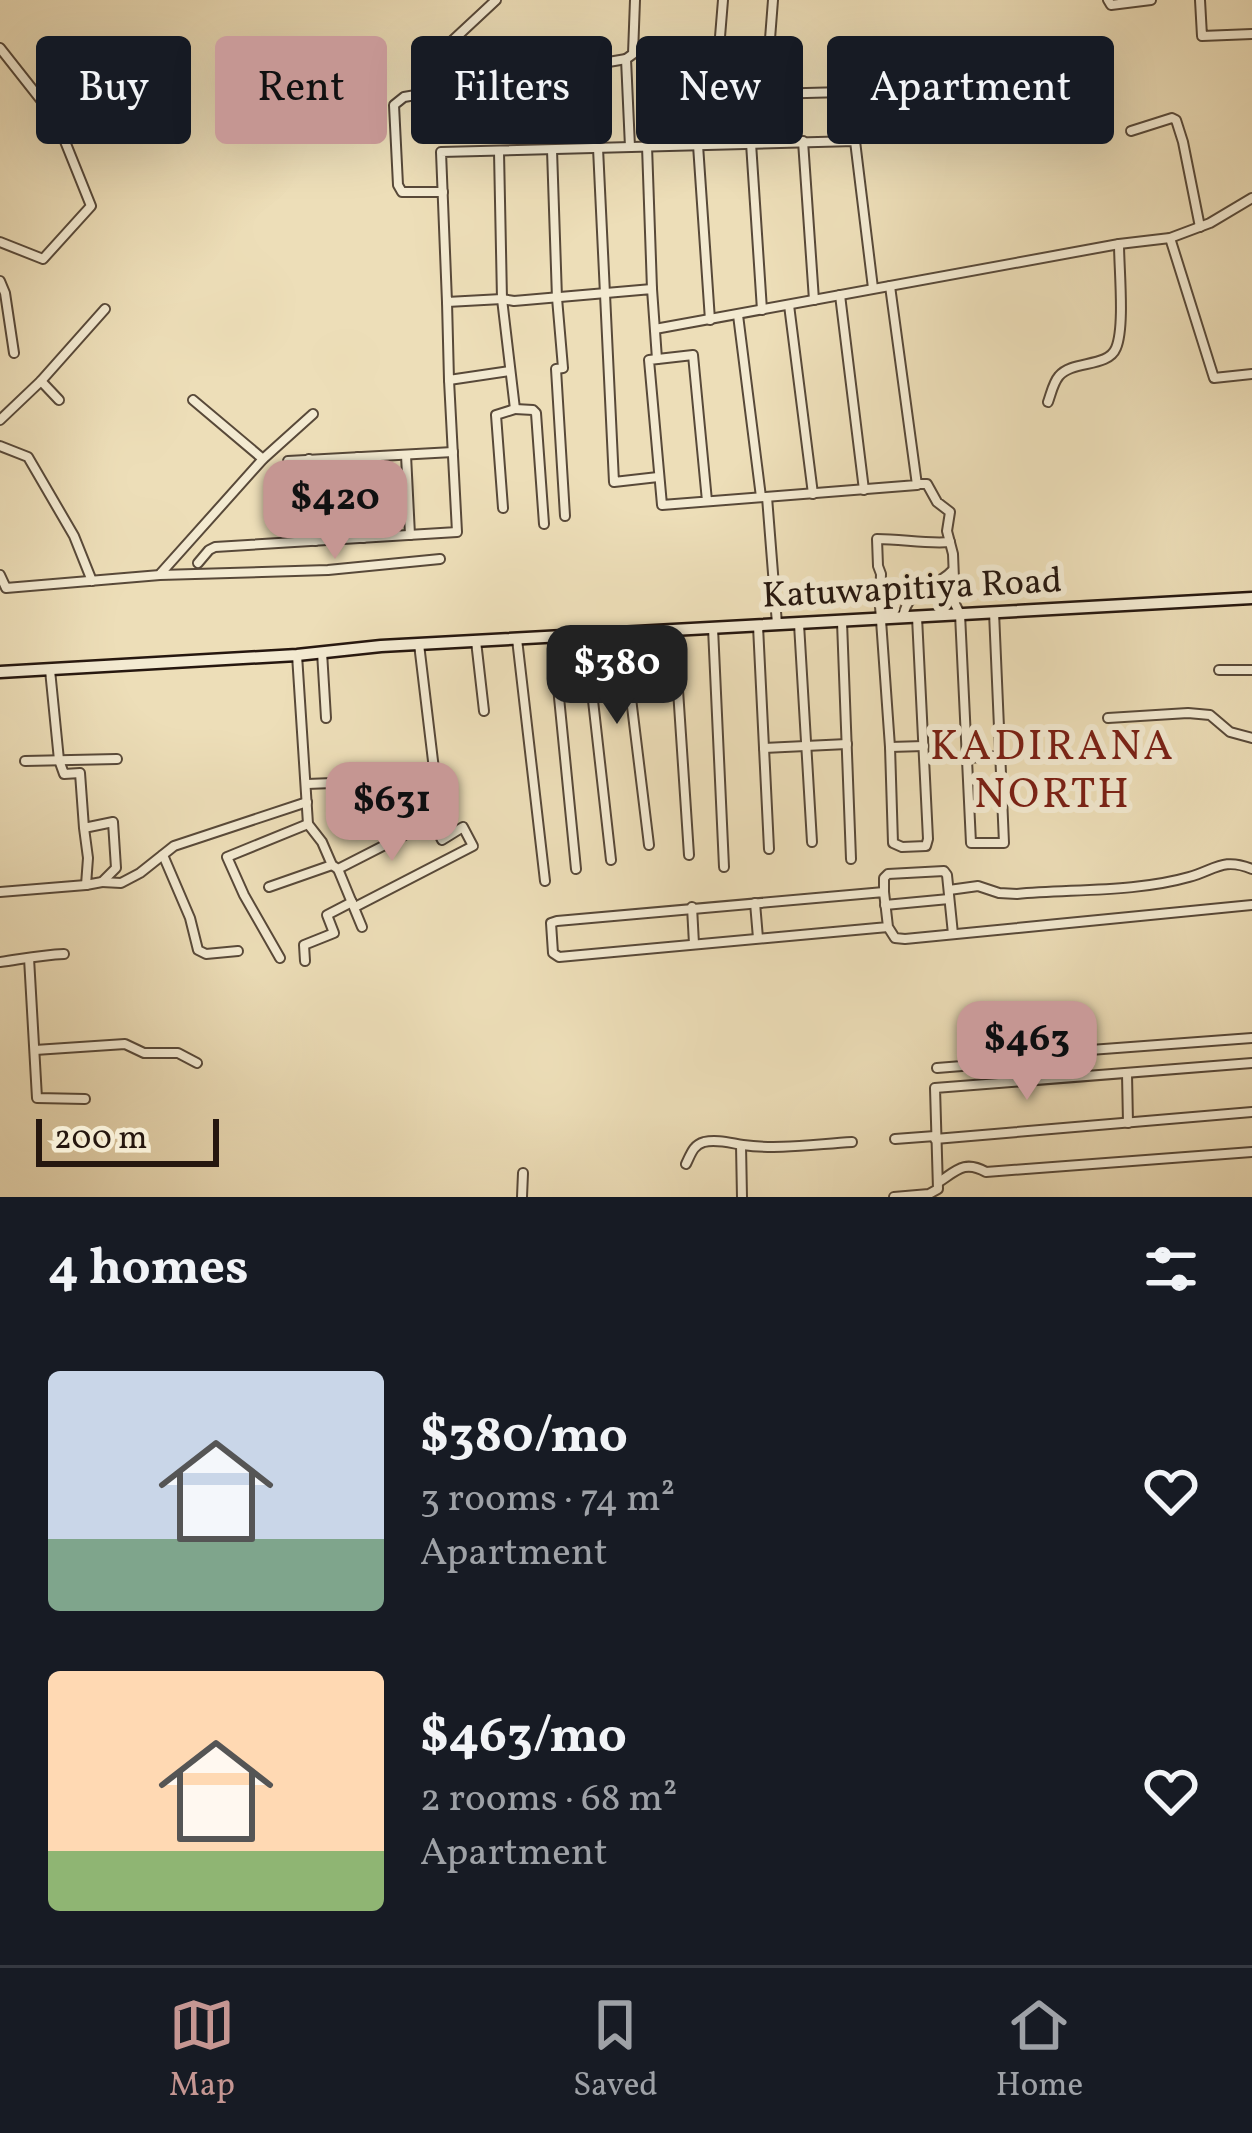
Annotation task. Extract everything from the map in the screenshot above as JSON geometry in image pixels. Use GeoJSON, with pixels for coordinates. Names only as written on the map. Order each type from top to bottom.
{"type":"FeatureCollection","features":[{"type":"Feature","properties":{"kind":"street"},"geometry":{"type":"LineString","coordinates":[[458,36],[496,0]]}},
{"type":"Feature","properties":{"kind":"street"},"geometry":{"type":"LineString","coordinates":[[443,192],[402,192],[394,106],[404,97],[453,87],[626,59],[633,54],[635,0]]}},
{"type":"Feature","properties":{"kind":"street"},"geometry":{"type":"LineString","coordinates":[[721,36],[723,0]]}},
{"type":"Feature","properties":{"kind":"street"},"geometry":{"type":"LineString","coordinates":[[769,36],[772,0]]}},
{"type":"Feature","properties":{"kind":"street"},"geometry":{"type":"LineString","coordinates":[[1108,0],[1111,4],[1150,0]]}},
{"type":"Feature","properties":{"kind":"street"},"geometry":{"type":"LineString","coordinates":[[1200,0],[1202,35],[1252,34]]}},
{"type":"Feature","properties":{"kind":"street"},"geometry":{"type":"LineString","coordinates":[[0,48],[56,119],[91,206],[43,259],[0,242]]}},
{"type":"Feature","properties":{"kind":"street"},"geometry":{"type":"LineString","coordinates":[[626,59],[630,147]]}},
{"type":"Feature","properties":{"kind":"street"},"geometry":{"type":"LineString","coordinates":[[1131,131],[1176,120],[1200,227]]}},
{"type":"Feature","properties":{"kind":"street"},"geometry":{"type":"LineString","coordinates":[[814,299],[803,141],[855,141],[874,288]]}},
{"type":"Feature","properties":{"kind":"street"},"geometry":{"type":"LineString","coordinates":[[198,563],[215,548],[458,532],[441,152],[724,144]]}},
{"type":"Feature","properties":{"kind":"street"},"geometry":{"type":"LineString","coordinates":[[751,144],[762,310]]}},
{"type":"Feature","properties":{"kind":"street"},"geometry":{"type":"LineString","coordinates":[[698,145],[710,320]]}},
{"type":"Feature","properties":{"kind":"street"},"geometry":{"type":"LineString","coordinates":[[647,146],[657,359]]}},
{"type":"Feature","properties":{"kind":"street"},"geometry":{"type":"LineString","coordinates":[[598,148],[614,482],[658,477]]}},
{"type":"Feature","properties":{"kind":"street"},"geometry":{"type":"LineString","coordinates":[[552,150],[563,368],[556,369],[565,516]]}},
{"type":"Feature","properties":{"kind":"street"},"geometry":{"type":"LineString","coordinates":[[499,152],[502,299],[515,409]]}},
{"type":"Feature","properties":{"kind":"street"},"geometry":{"type":"LineString","coordinates":[[655,328],[1170,238],[1252,198]]}},
{"type":"Feature","properties":{"kind":"street"},"geometry":{"type":"LineString","coordinates":[[1170,238],[1214,378],[1252,374]]}},
{"type":"Feature","properties":{"kind":"street"},"geometry":{"type":"LineString","coordinates":[[1048,402],[1064,370],[1109,357],[1116,350],[1119,244]]}},
{"type":"Feature","properties":{"kind":"street"},"geometry":{"type":"LineString","coordinates":[[0,281],[14,353]]}},
{"type":"Feature","properties":{"kind":"street"},"geometry":{"type":"LineString","coordinates":[[890,286],[917,484]]}},
{"type":"Feature","properties":{"kind":"street"},"geometry":{"type":"LineString","coordinates":[[447,302],[652,289]]}},
{"type":"Feature","properties":{"kind":"street"},"geometry":{"type":"LineString","coordinates":[[841,295],[864,490]]}},
{"type":"Feature","properties":{"kind":"street"},"geometry":{"type":"LineString","coordinates":[[790,305],[813,494]]}},
{"type":"Feature","properties":{"kind":"street"},"geometry":{"type":"LineString","coordinates":[[0,421],[105,309]]}},
{"type":"Feature","properties":{"kind":"street"},"geometry":{"type":"LineString","coordinates":[[738,315],[777,625]]}},
{"type":"Feature","properties":{"kind":"street"},"geometry":{"type":"LineString","coordinates":[[707,501],[693,355],[649,360],[662,505],[927,484],[937,502],[950,512],[947,531],[960,614],[971,844],[1004,844],[994,612]]}},
{"type":"Feature","properties":{"kind":"street"},"geometry":{"type":"LineString","coordinates":[[449,380],[510,371]]}},
{"type":"Feature","properties":{"kind":"street"},"geometry":{"type":"LineString","coordinates":[[41,381],[59,400]]}},
{"type":"Feature","properties":{"kind":"street"},"geometry":{"type":"LineString","coordinates":[[193,400],[263,459]]}},
{"type":"Feature","properties":{"kind":"street"},"geometry":{"type":"LineString","coordinates":[[503,508],[496,415],[533,410],[544,524]]}},
{"type":"Feature","properties":{"kind":"street"},"geometry":{"type":"LineString","coordinates":[[160,575],[263,459],[314,414]]}},
{"type":"Feature","properties":{"kind":"street"},"geometry":{"type":"LineString","coordinates":[[0,446],[28,457],[74,536],[92,581]]}},
{"type":"Feature","properties":{"kind":"street"},"geometry":{"type":"LineString","coordinates":[[288,460],[453,452]]}},
{"type":"Feature","properties":{"kind":"street"},"geometry":{"type":"LineString","coordinates":[[406,455],[410,536]]}},
{"type":"Feature","properties":{"kind":"street"},"geometry":{"type":"LineString","coordinates":[[358,457],[363,538]]}},
{"type":"Feature","properties":{"kind":"street"},"geometry":{"type":"LineString","coordinates":[[309,460],[315,541]]}},
{"type":"Feature","properties":{"kind":"street"},"geometry":{"type":"LineString","coordinates":[[950,542],[877,539],[893,843],[897,846],[926,846],[928,839],[910,617],[903,610],[917,591],[938,584],[953,569]]}},
{"type":"Feature","properties":{"kind":"street"},"geometry":{"type":"LineString","coordinates":[[0,575],[3,588],[440,559]]}},
{"type":"Feature","properties":{"kind":"street","name":"Katuwapitiya Road"},"geometry":{"type":"LineString","coordinates":[[0,672],[1252,598]]}},
{"type":"Feature","properties":{"kind":"street"},"geometry":{"type":"LineString","coordinates":[[842,622],[851,859]]}},
{"type":"Feature","properties":{"kind":"street"},"geometry":{"type":"LineString","coordinates":[[799,624],[812,842]]}},
{"type":"Feature","properties":{"kind":"street"},"geometry":{"type":"LineString","coordinates":[[758,626],[770,849]]}},
{"type":"Feature","properties":{"kind":"street"},"geometry":{"type":"LineString","coordinates":[[713,628],[724,867]]}},
{"type":"Feature","properties":{"kind":"street"},"geometry":{"type":"LineString","coordinates":[[674,630],[689,855]]}},
{"type":"Feature","properties":{"kind":"street"},"geometry":{"type":"LineString","coordinates":[[623,633],[649,845]]}},
{"type":"Feature","properties":{"kind":"street"},"geometry":{"type":"LineString","coordinates":[[570,636],[572,666]]}},
{"type":"Feature","properties":{"kind":"street"},"geometry":{"type":"LineString","coordinates":[[517,640],[545,881]]}},
{"type":"Feature","properties":{"kind":"street"},"geometry":{"type":"LineString","coordinates":[[476,641],[484,711]]}},
{"type":"Feature","properties":{"kind":"street"},"geometry":{"type":"LineString","coordinates":[[269,887],[335,867],[432,821],[439,811],[419,644]]}},
{"type":"Feature","properties":{"kind":"street"},"geometry":{"type":"LineString","coordinates":[[322,651],[326,718]]}},
{"type":"Feature","properties":{"kind":"street"},"geometry":{"type":"LineString","coordinates":[[296,655],[308,824],[322,842],[362,927]]}},
{"type":"Feature","properties":{"kind":"street"},"geometry":{"type":"LineString","coordinates":[[576,869],[556,668],[589,664],[610,860]]}},
{"type":"Feature","properties":{"kind":"street"},"geometry":{"type":"LineString","coordinates":[[50,668],[59,760],[64,773],[80,773],[86,885]]}},
{"type":"Feature","properties":{"kind":"street"},"geometry":{"type":"LineString","coordinates":[[1219,670],[1252,670]]}},
{"type":"Feature","properties":{"kind":"street"},"geometry":{"type":"LineString","coordinates":[[1108,718],[1210,715],[1230,732],[1252,738]]}},
{"type":"Feature","properties":{"kind":"street"},"geometry":{"type":"LineString","coordinates":[[764,748],[847,744]]}},
{"type":"Feature","properties":{"kind":"street"},"geometry":{"type":"LineString","coordinates":[[890,747],[924,746]]}},
{"type":"Feature","properties":{"kind":"street"},"geometry":{"type":"LineString","coordinates":[[967,758],[1000,756]]}},
{"type":"Feature","properties":{"kind":"street"},"geometry":{"type":"LineString","coordinates":[[25,761],[118,759]]}},
{"type":"Feature","properties":{"kind":"street"},"geometry":{"type":"LineString","coordinates":[[307,784],[435,779]]}},
{"type":"Feature","properties":{"kind":"street"},"geometry":{"type":"LineString","coordinates":[[0,892],[121,883],[174,846],[308,802]]}},
{"type":"Feature","properties":{"kind":"street"},"geometry":{"type":"LineString","coordinates":[[305,961],[304,945],[334,933],[327,915],[473,846],[463,827],[442,840],[432,821]]}},
{"type":"Feature","properties":{"kind":"street"},"geometry":{"type":"LineString","coordinates":[[83,828],[113,822],[116,868],[102,882]]}},
{"type":"Feature","properties":{"kind":"street"},"geometry":{"type":"LineString","coordinates":[[280,958],[227,857],[308,824]]}},
{"type":"Feature","properties":{"kind":"street"},"geometry":{"type":"LineString","coordinates":[[163,855],[198,950],[206,954],[238,951]]}},
{"type":"Feature","properties":{"kind":"street"},"geometry":{"type":"LineString","coordinates":[[885,905],[978,886],[1017,893],[1144,885],[1192,877],[1226,863],[1252,868]]}},
{"type":"Feature","properties":{"kind":"street"},"geometry":{"type":"LineString","coordinates":[[952,934],[947,875],[942,870],[884,878],[888,927],[895,938],[952,934],[1252,904]]}},
{"type":"Feature","properties":{"kind":"street"},"geometry":{"type":"LineString","coordinates":[[884,892],[557,921],[550,929],[553,953],[559,957],[888,927]]}},
{"type":"Feature","properties":{"kind":"street"},"geometry":{"type":"LineString","coordinates":[[755,903],[758,938]]}},
{"type":"Feature","properties":{"kind":"street"},"geometry":{"type":"LineString","coordinates":[[692,908],[694,944]]}},
{"type":"Feature","properties":{"kind":"street"},"geometry":{"type":"LineString","coordinates":[[0,962],[64,953]]}},
{"type":"Feature","properties":{"kind":"street"},"geometry":{"type":"LineString","coordinates":[[29,958],[37,1098],[85,1099]]}},
{"type":"Feature","properties":{"kind":"street"},"geometry":{"type":"LineString","coordinates":[[937,1068],[987,1064],[997,1057],[1252,1038]]}},
{"type":"Feature","properties":{"kind":"street"},"geometry":{"type":"LineString","coordinates":[[35,1049],[125,1043],[144,1053],[178,1053],[197,1063]]}},
{"type":"Feature","properties":{"kind":"street"},"geometry":{"type":"LineString","coordinates":[[894,1197],[938,1189],[935,1088],[1252,1063]]}},
{"type":"Feature","properties":{"kind":"street"},"geometry":{"type":"LineString","coordinates":[[1127,1074],[1128,1123]]}},
{"type":"Feature","properties":{"kind":"street"},"geometry":{"type":"LineString","coordinates":[[896,1139],[1252,1112]]}},
{"type":"Feature","properties":{"kind":"street"},"geometry":{"type":"LineString","coordinates":[[686,1164],[693,1148],[701,1143],[851,1142]]}},
{"type":"Feature","properties":{"kind":"street"},"geometry":{"type":"LineString","coordinates":[[741,1145],[742,1197]]}},
{"type":"Feature","properties":{"kind":"street"},"geometry":{"type":"LineString","coordinates":[[938,1183],[966,1165],[986,1172],[1252,1152]]}},
{"type":"Feature","properties":{"kind":"street"},"geometry":{"type":"LineString","coordinates":[[522,1197],[523,1173]]}},
{"type":"Feature","properties":{"kind":"district","name":"KADIRANA NORTH"},"geometry":{"type":"Point","coordinates":[1053,768]}}]}
